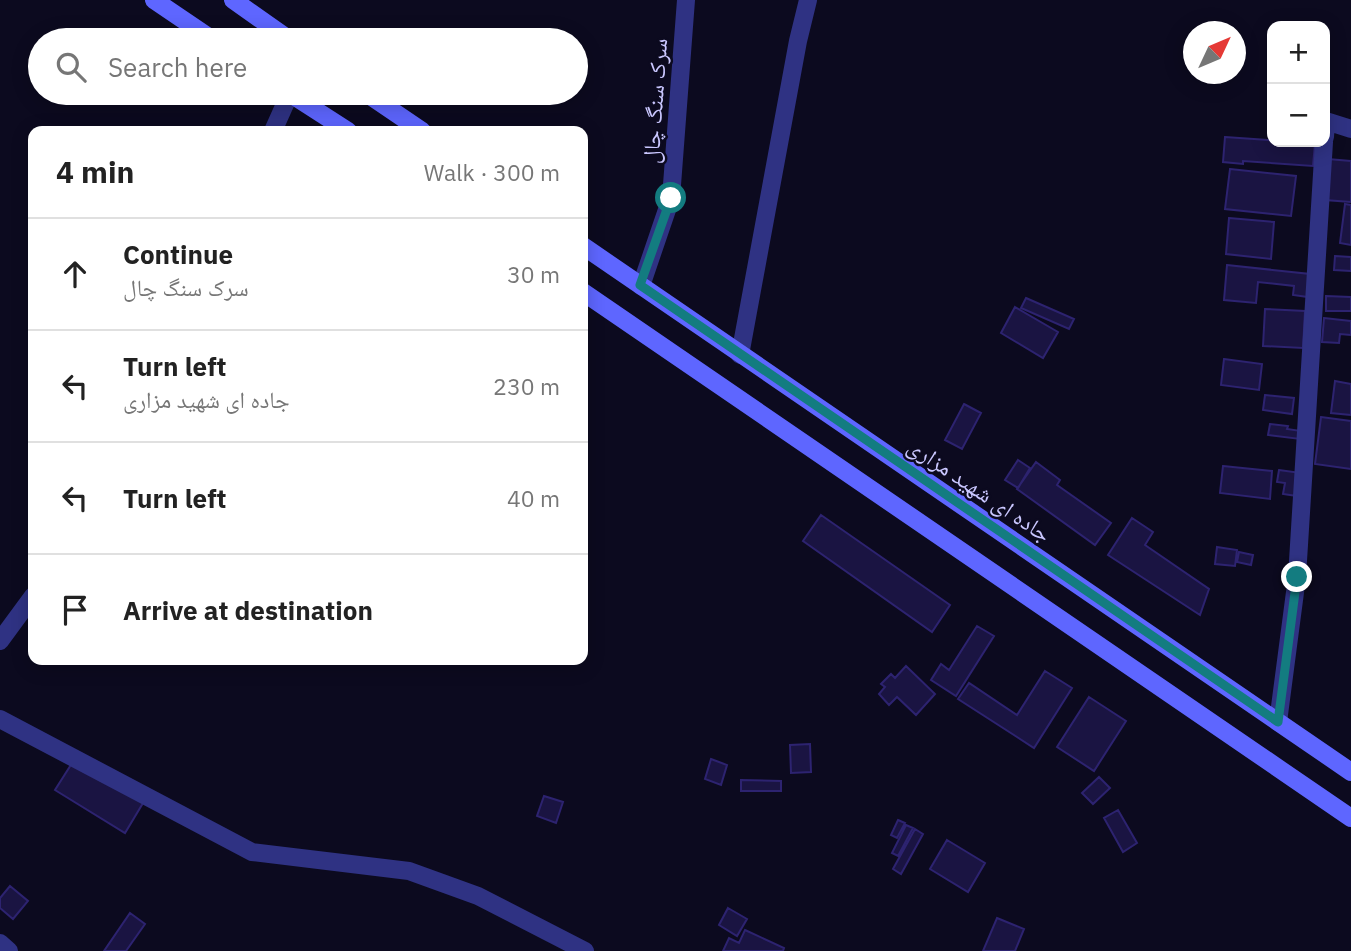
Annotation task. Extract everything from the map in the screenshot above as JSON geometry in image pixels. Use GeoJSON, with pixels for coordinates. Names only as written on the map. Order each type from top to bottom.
{"type":"FeatureCollection","features":[{"type":"Feature","properties":{"kind":"main road"},"geometry":{"type":"LineString","coordinates":[[154,0],[195,28]]}},
{"type":"Feature","properties":{"kind":"main road"},"geometry":{"type":"LineString","coordinates":[[233,0],[273,28]]}},
{"type":"Feature","properties":{"kind":"main road"},"geometry":{"type":"LineString","coordinates":[[308,105],[340,126]]}},
{"type":"Feature","properties":{"kind":"main road"},"geometry":{"type":"LineString","coordinates":[[384,105],[415,126]]}},
{"type":"Feature","properties":{"kind":"main road","name":"جاده ای شهید مزاری"},"geometry":{"type":"LineString","coordinates":[[588,249],[1351,772]]}},
{"type":"Feature","properties":{"kind":"main road"},"geometry":{"type":"LineString","coordinates":[[588,295],[1351,818]]}},
{"type":"Feature","properties":{"kind":"street","name":"سرک سنگ چال"},"geometry":{"type":"LineString","coordinates":[[640,285],[671,198],[686,0]]}},
{"type":"Feature","properties":{"kind":"street"},"geometry":{"type":"LineString","coordinates":[[740,355],[798,41],[808,0]]}},
{"type":"Feature","properties":{"kind":"street"},"geometry":{"type":"LineString","coordinates":[[275,126],[285,105]]}},
{"type":"Feature","properties":{"kind":"street"},"geometry":{"type":"LineString","coordinates":[[1330,122],[1351,129]]}},
{"type":"Feature","properties":{"kind":"street"},"geometry":{"type":"LineString","coordinates":[[1278,722],[1297,577],[1324,147]]}},
{"type":"Feature","properties":{"kind":"street"},"geometry":{"type":"LineString","coordinates":[[0,641],[28,603]]}},
{"type":"Feature","properties":{"kind":"street"},"geometry":{"type":"LineString","coordinates":[[0,719],[253,852],[409,871],[478,897],[585,951]]}},
{"type":"Feature","properties":{"kind":"street"},"geometry":{"type":"LineString","coordinates":[[0,943],[9,951]]}},
{"type":"Feature","properties":{"kind":"building"},"geometry":{"type":"Polygon","coordinates":[[[1225,137],[1267,140],[1267,147],[1315,147],[1313,166],[1223,162],[1225,137]]]}},
{"type":"Feature","properties":{"kind":"building"},"geometry":{"type":"Polygon","coordinates":[[[1328,159],[1351,161],[1351,202],[1325,200],[1328,159]]]}},
{"type":"Feature","properties":{"kind":"building"},"geometry":{"type":"Polygon","coordinates":[[[1230,169],[1296,176],[1291,216],[1225,209],[1230,169]]]}},
{"type":"Feature","properties":{"kind":"building"},"geometry":{"type":"Polygon","coordinates":[[[1345,204],[1351,205],[1351,245],[1340,243],[1345,204]]]}},
{"type":"Feature","properties":{"kind":"building"},"geometry":{"type":"Polygon","coordinates":[[[1229,218],[1274,222],[1271,259],[1226,254],[1229,218]]]}},
{"type":"Feature","properties":{"kind":"building"},"geometry":{"type":"Polygon","coordinates":[[[1335,256],[1351,257],[1351,271],[1334,270],[1335,256]]]}},
{"type":"Feature","properties":{"kind":"building"},"geometry":{"type":"Polygon","coordinates":[[[1227,265],[1310,274],[1308,297],[1293,295],[1294,286],[1258,282],[1256,303],[1224,300],[1227,265]]]}},
{"type":"Feature","properties":{"kind":"building"},"geometry":{"type":"Polygon","coordinates":[[[1326,296],[1351,297],[1351,311],[1326,311],[1326,296]]]}},
{"type":"Feature","properties":{"kind":"building"},"geometry":{"type":"Polygon","coordinates":[[[1026,298],[1074,319],[1069,329],[1021,308],[1026,298]]]}},
{"type":"Feature","properties":{"kind":"building"},"geometry":{"type":"Polygon","coordinates":[[[1015,307],[1058,332],[1043,358],[1001,333],[1015,307]]]}},
{"type":"Feature","properties":{"kind":"building"},"geometry":{"type":"Polygon","coordinates":[[[1265,309],[1305,311],[1303,348],[1263,346],[1265,309]]]}},
{"type":"Feature","properties":{"kind":"building"},"geometry":{"type":"Polygon","coordinates":[[[1324,318],[1351,321],[1351,335],[1340,334],[1339,343],[1322,342],[1324,318]]]}},
{"type":"Feature","properties":{"kind":"building"},"geometry":{"type":"Polygon","coordinates":[[[1224,359],[1262,364],[1259,390],[1221,385],[1224,359]]]}},
{"type":"Feature","properties":{"kind":"building"},"geometry":{"type":"Polygon","coordinates":[[[1335,381],[1351,384],[1351,415],[1331,413],[1335,381]]]}},
{"type":"Feature","properties":{"kind":"building"},"geometry":{"type":"Polygon","coordinates":[[[1265,395],[1294,398],[1292,414],[1263,410],[1265,395]]]}},
{"type":"Feature","properties":{"kind":"building"},"geometry":{"type":"Polygon","coordinates":[[[964,404],[981,413],[962,449],[945,440],[964,404]]]}},
{"type":"Feature","properties":{"kind":"building"},"geometry":{"type":"Polygon","coordinates":[[[1321,417],[1351,421],[1351,469],[1315,464],[1321,417]]]}},
{"type":"Feature","properties":{"kind":"building"},"geometry":{"type":"Polygon","coordinates":[[[1270,424],[1301,431],[1300,439],[1268,435],[1270,424]]]}},
{"type":"Feature","properties":{"kind":"building"},"geometry":{"type":"Polygon","coordinates":[[[1018,460],[1030,468],[1018,488],[1005,480],[1018,460]]]}},
{"type":"Feature","properties":{"kind":"building"},"geometry":{"type":"Polygon","coordinates":[[[1036,462],[1060,480],[1057,485],[1111,523],[1095,545],[1017,489],[1036,462]]]}},
{"type":"Feature","properties":{"kind":"building"},"geometry":{"type":"Polygon","coordinates":[[[1223,466],[1272,471],[1270,499],[1220,493],[1223,466]]]}},
{"type":"Feature","properties":{"kind":"building"},"geometry":{"type":"Polygon","coordinates":[[[1279,470],[1301,473],[1297,496],[1283,494],[1285,483],[1277,482],[1279,470]]]}},
{"type":"Feature","properties":{"kind":"building"},"geometry":{"type":"Polygon","coordinates":[[[821,515],[950,605],[932,632],[803,541],[821,515]]]}},
{"type":"Feature","properties":{"kind":"building"},"geometry":{"type":"Polygon","coordinates":[[[1132,518],[1153,532],[1145,545],[1209,589],[1200,615],[1108,555],[1132,518]]]}},
{"type":"Feature","properties":{"kind":"building"},"geometry":{"type":"Polygon","coordinates":[[[1217,547],[1237,550],[1235,566],[1215,564],[1217,547]]]}},
{"type":"Feature","properties":{"kind":"building"},"geometry":{"type":"Polygon","coordinates":[[[1239,552],[1253,555],[1251,565],[1237,562],[1239,552]]]}},
{"type":"Feature","properties":{"kind":"building"},"geometry":{"type":"Polygon","coordinates":[[[977,626],[994,636],[956,696],[931,680],[941,664],[949,670],[977,626]]]}},
{"type":"Feature","properties":{"kind":"building"},"geometry":{"type":"Polygon","coordinates":[[[906,666],[935,694],[916,715],[897,697],[889,705],[879,694],[885,687],[881,684],[891,674],[895,678],[906,666]]]}},
{"type":"Feature","properties":{"kind":"building"},"geometry":{"type":"Polygon","coordinates":[[[1045,671],[1072,688],[1034,748],[958,699],[969,683],[1017,715],[1045,671]]]}},
{"type":"Feature","properties":{"kind":"building"},"geometry":{"type":"Polygon","coordinates":[[[1089,697],[1126,721],[1094,771],[1057,747],[1089,697]]]}},
{"type":"Feature","properties":{"kind":"building"},"geometry":{"type":"Polygon","coordinates":[[[810,744],[811,772],[791,773],[790,745],[810,744]]]}},
{"type":"Feature","properties":{"kind":"building"},"geometry":{"type":"Polygon","coordinates":[[[711,759],[727,765],[721,785],[705,779],[711,759]]]}},
{"type":"Feature","properties":{"kind":"building"},"geometry":{"type":"Polygon","coordinates":[[[74,760],[143,803],[125,833],[55,790],[74,760]]]}},
{"type":"Feature","properties":{"kind":"building"},"geometry":{"type":"Polygon","coordinates":[[[1099,777],[1110,788],[1093,804],[1082,793],[1099,777]]]}},
{"type":"Feature","properties":{"kind":"building"},"geometry":{"type":"Polygon","coordinates":[[[741,780],[781,781],[781,791],[741,791],[741,780]]]}},
{"type":"Feature","properties":{"kind":"building"},"geometry":{"type":"Polygon","coordinates":[[[544,796],[563,802],[556,823],[537,816],[544,796]]]}},
{"type":"Feature","properties":{"kind":"building"},"geometry":{"type":"Polygon","coordinates":[[[1118,810],[1137,843],[1123,852],[1104,818],[1118,810]]]}},
{"type":"Feature","properties":{"kind":"building"},"geometry":{"type":"Polygon","coordinates":[[[898,820],[905,823],[897,838],[891,835],[898,820]]]}},
{"type":"Feature","properties":{"kind":"building"},"geometry":{"type":"Polygon","coordinates":[[[906,825],[913,828],[898,856],[892,853],[906,825]]]}},
{"type":"Feature","properties":{"kind":"building"},"geometry":{"type":"Polygon","coordinates":[[[915,829],[923,834],[901,874],[893,869],[915,829]]]}},
{"type":"Feature","properties":{"kind":"building"},"geometry":{"type":"Polygon","coordinates":[[[947,840],[985,863],[968,892],[930,869],[947,840]]]}},
{"type":"Feature","properties":{"kind":"building"},"geometry":{"type":"Polygon","coordinates":[[[10,886],[28,901],[13,919],[0,908],[0,898],[10,886]]]}},
{"type":"Feature","properties":{"kind":"building"},"geometry":{"type":"Polygon","coordinates":[[[728,908],[747,919],[737,936],[719,925],[728,908]]]}},
{"type":"Feature","properties":{"kind":"building"},"geometry":{"type":"Polygon","coordinates":[[[130,913],[145,924],[126,951],[104,951],[130,913]]]}},
{"type":"Feature","properties":{"kind":"building"},"geometry":{"type":"Polygon","coordinates":[[[997,918],[1024,929],[1015,951],[983,951],[997,918]]]}},
{"type":"Feature","properties":{"kind":"building"},"geometry":{"type":"Polygon","coordinates":[[[745,930],[784,948],[783,951],[723,951],[729,938],[739,943],[745,930]]]}},
{"type":"Feature","properties":{"kind":"route"},"geometry":{"type":"LineString","coordinates":[[671,198],[640,285],[1278,722],[1297,577]]}}]}
